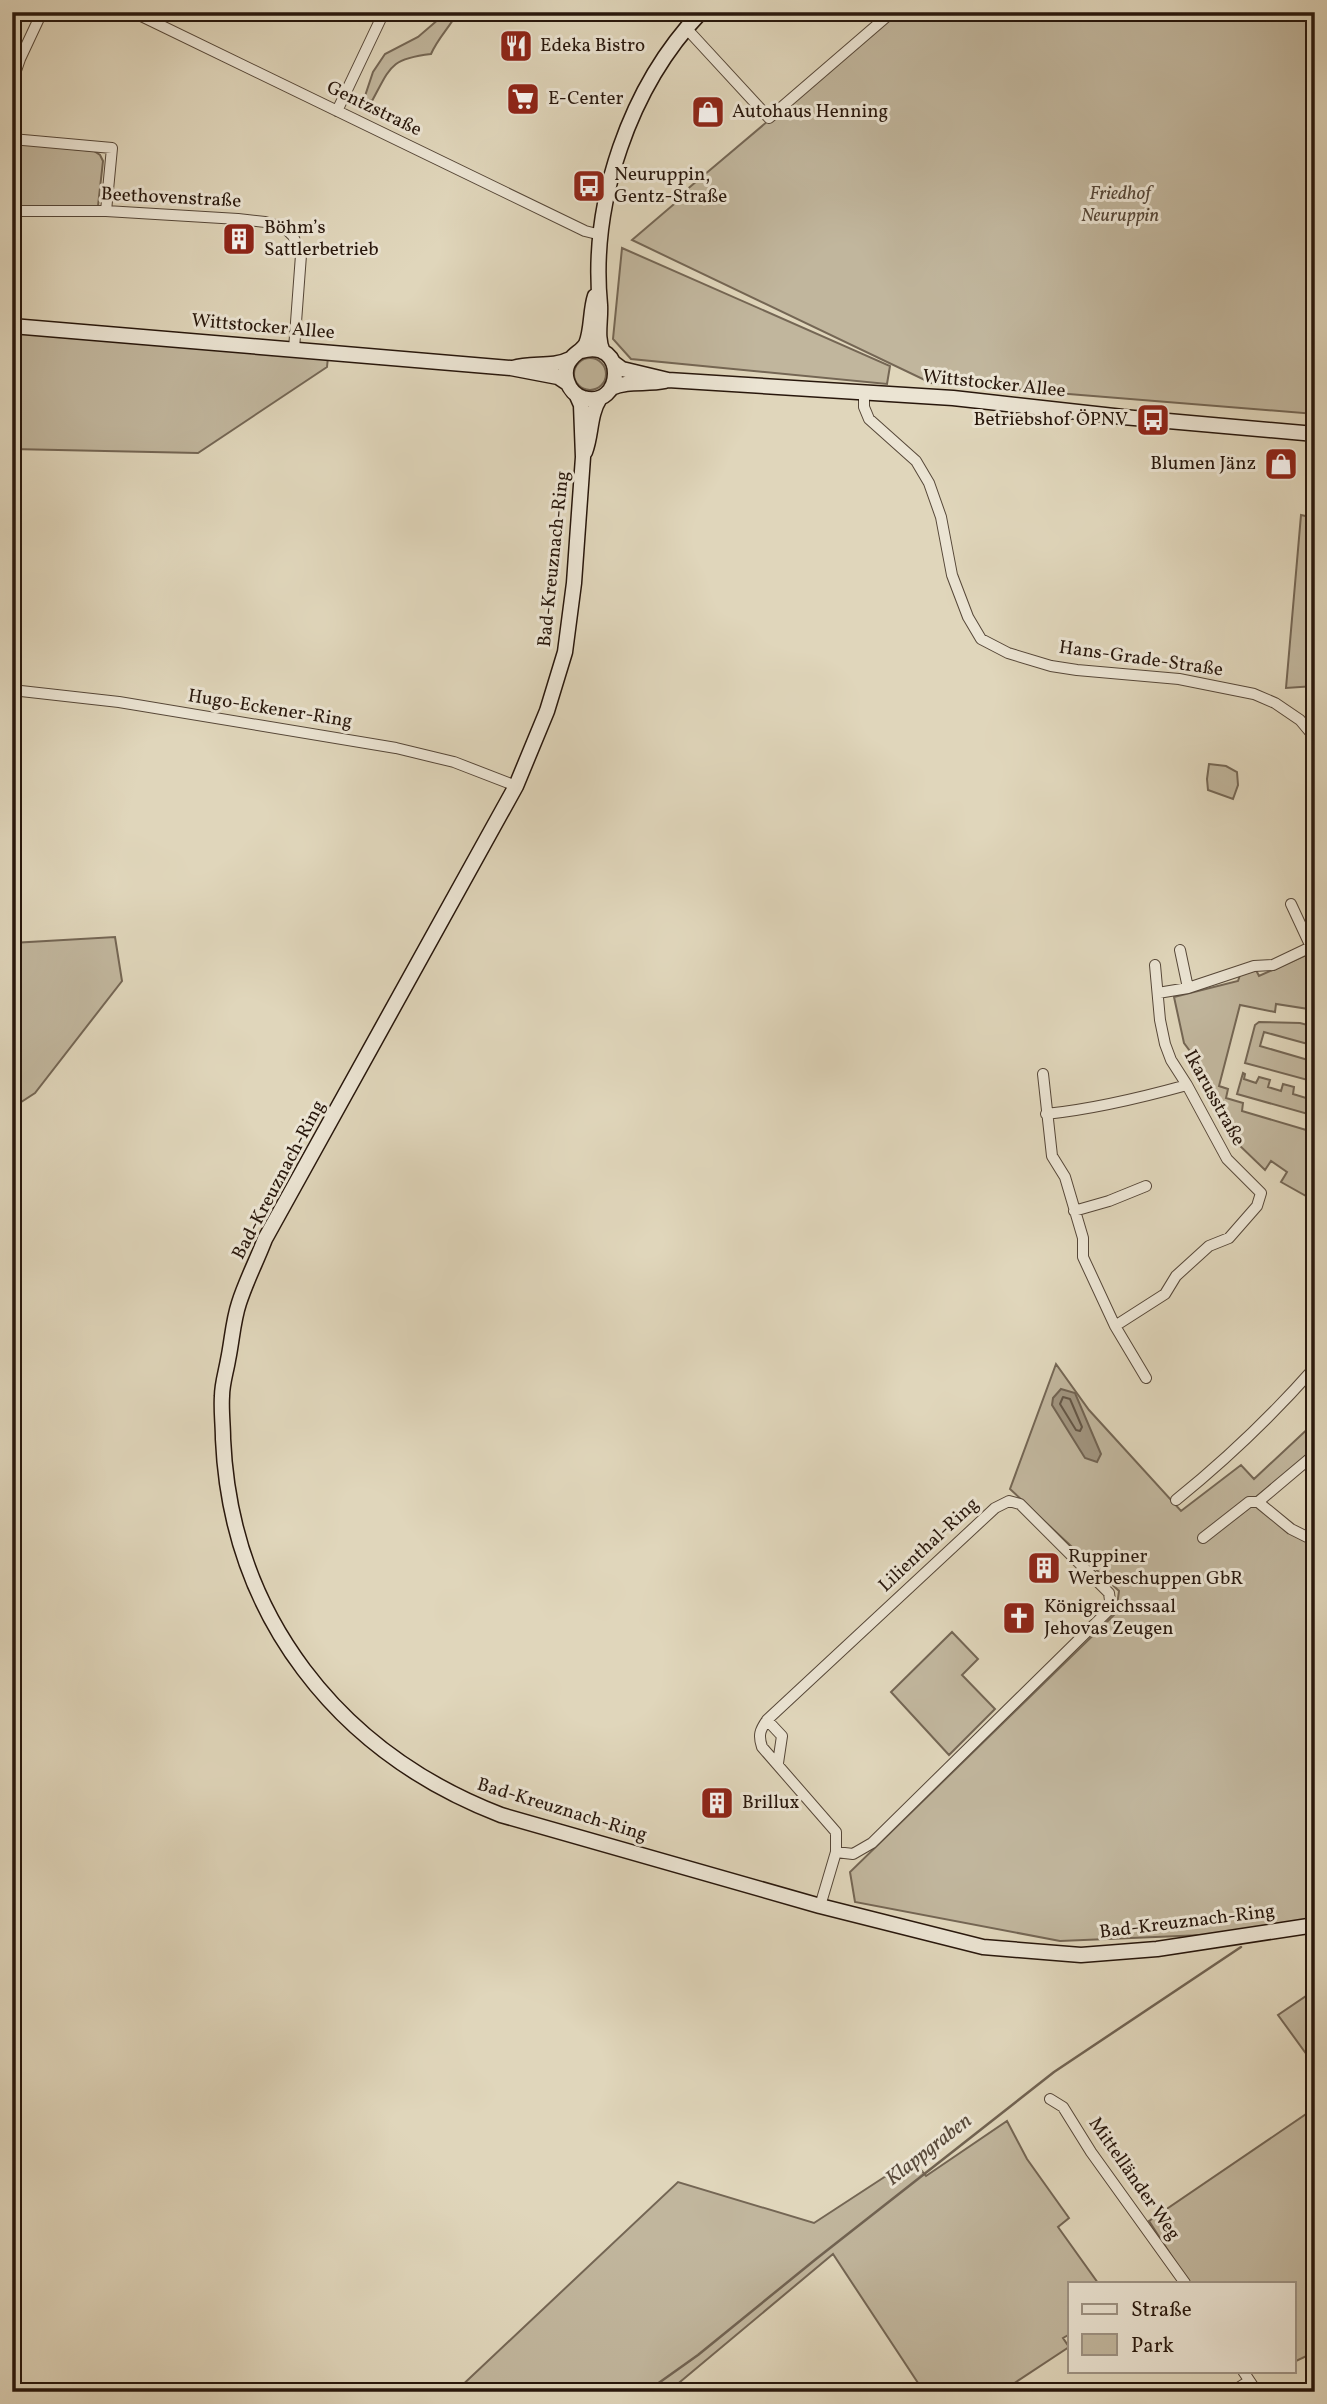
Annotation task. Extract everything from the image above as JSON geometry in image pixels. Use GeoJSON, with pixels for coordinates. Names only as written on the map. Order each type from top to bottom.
{"type":"FeatureCollection","features":[{"type":"Feature","properties":{"kind":"main road"},"geometry":{"type":"LineString","coordinates":[[603,352],[600,344],[597,288],[601,235],[608,195],[630,122],[646,89],[686,28],[701,12]]}},
{"type":"Feature","properties":{"kind":"main road"},"geometry":{"type":"LineString","coordinates":[[567,383],[566,367],[586,343],[597,288]]}},
{"type":"Feature","properties":{"kind":"main road","name":"Wittstocker Allee"},"geometry":{"type":"LineString","coordinates":[[12,326],[511,368]]}},
{"type":"Feature","properties":{"kind":"main road"},"geometry":{"type":"LineString","coordinates":[[511,368],[531,363],[560,364],[590,348],[603,352]]}},
{"type":"Feature","properties":{"kind":"main road","name":"Wittstocker Allee"},"geometry":{"type":"LineString","coordinates":[[603,352],[622,369],[668,380],[727,386],[953,398],[1123,417],[1315,433]]}},
{"type":"Feature","properties":{"kind":"main road"},"geometry":{"type":"LineString","coordinates":[[511,368],[558,377],[567,383],[577,396],[592,400],[600,398],[611,388],[615,380],[614,363]]}},
{"type":"Feature","properties":{"kind":"main road","name":"Wittstocker Allee"},"geometry":{"type":"LineString","coordinates":[[611,388],[629,382],[647,384],[668,380]]}},
{"type":"Feature","properties":{"kind":"main road","name":"Bad-Kreuznach-Ring"},"geometry":{"type":"LineString","coordinates":[[577,396],[581,405],[583,457],[574,583],[565,652],[547,711],[516,786],[265,1239],[239,1304],[222,1395],[225,1468],[237,1535],[260,1599],[301,1667],[349,1722],[408,1768],[462,1800],[501,1815],[820,1906],[983,1947],[1081,1955],[1157,1949],[1315,1925]]}},
{"type":"Feature","properties":{"kind":"main road","name":"Bad-Kreuznach-Ring"},"geometry":{"type":"LineString","coordinates":[[583,457],[589,443],[594,407],[600,398]]}},
{"type":"Feature","properties":{"kind":"street"},"geometry":{"type":"LineString","coordinates":[[12,82],[42,12]]}},
{"type":"Feature","properties":{"kind":"street","name":"Gentzstraße"},"geometry":{"type":"LineString","coordinates":[[133,12],[585,230],[601,235]]}},
{"type":"Feature","properties":{"kind":"street"},"geometry":{"type":"LineString","coordinates":[[337,110],[384,12]]}},
{"type":"Feature","properties":{"kind":"street"},"geometry":{"type":"LineString","coordinates":[[686,28],[769,118],[892,12]]}},
{"type":"Feature","properties":{"kind":"street"},"geometry":{"type":"LineString","coordinates":[[12,139],[112,148],[106,211]]}},
{"type":"Feature","properties":{"kind":"street","name":"Beethovenstraße"},"geometry":{"type":"LineString","coordinates":[[12,211],[106,211],[238,219],[265,222],[285,228],[293,236],[301,255],[294,349]]}},
{"type":"Feature","properties":{"kind":"street","name":"Hans-Grade-Straße"},"geometry":{"type":"LineString","coordinates":[[864,392],[864,407],[869,419],[916,461],[929,483],[941,517],[952,575],[968,617],[981,639],[1008,653],[1051,666],[1179,679],[1254,694],[1269,700],[1300,720],[1315,738]]}},
{"type":"Feature","properties":{"kind":"street","name":"Hugo-Eckener-Ring"},"geometry":{"type":"LineString","coordinates":[[12,690],[119,702],[397,748],[454,762],[516,786]]}},
{"type":"Feature","properties":{"kind":"street"},"geometry":{"type":"LineString","coordinates":[[1158,993],[1188,988],[1254,966],[1273,965],[1313,946],[1291,904]]}},
{"type":"Feature","properties":{"kind":"street"},"geometry":{"type":"LineString","coordinates":[[1180,950],[1188,988]]}},
{"type":"Feature","properties":{"kind":"street","name":"Ikarusstraße"},"geometry":{"type":"LineString","coordinates":[[1115,1326],[1165,1294],[1176,1276],[1209,1246],[1228,1238],[1257,1206],[1261,1193],[1227,1159],[1187,1084],[1171,1060],[1165,1044],[1155,965]]}},
{"type":"Feature","properties":{"kind":"street"},"geometry":{"type":"LineString","coordinates":[[1043,1074],[1052,1156],[1065,1177],[1083,1238],[1083,1257],[1115,1326],[1146,1378]]}},
{"type":"Feature","properties":{"kind":"street"},"geometry":{"type":"LineString","coordinates":[[1046,1114],[1086,1110],[1136,1100],[1187,1084]]}},
{"type":"Feature","properties":{"kind":"street"},"geometry":{"type":"LineString","coordinates":[[1074,1211],[1110,1201],[1146,1186]]}},
{"type":"Feature","properties":{"kind":"street"},"geometry":{"type":"LineString","coordinates":[[1176,1500],[1243,1444],[1275,1413],[1315,1367]]}},
{"type":"Feature","properties":{"kind":"street"},"geometry":{"type":"LineString","coordinates":[[1258,1503],[1315,1454]]}},
{"type":"Feature","properties":{"kind":"street","name":"Lilienthal-Ring"},"geometry":{"type":"LineString","coordinates":[[767,1720],[995,1508],[1009,1502],[1020,1504],[1109,1592],[1111,1608],[872,1843],[853,1854],[836,1852]]}},
{"type":"Feature","properties":{"kind":"street"},"geometry":{"type":"LineString","coordinates":[[1203,1538],[1249,1502],[1258,1503],[1291,1530],[1315,1541]]}},
{"type":"Feature","properties":{"kind":"street"},"geometry":{"type":"LineString","coordinates":[[778,1763],[782,1736],[767,1720],[758,1736],[762,1747],[836,1832],[836,1852],[820,1906]]}},
{"type":"Feature","properties":{"kind":"street","name":"Mittelländer Weg"},"geometry":{"type":"LineString","coordinates":[[1051,2099],[1063,2108],[1091,2152],[1184,2282]]}},
{"type":"Feature","properties":{"kind":"street"},"geometry":{"type":"LineString","coordinates":[[1244,2372],[1257,2392]]}},
{"type":"Feature","properties":{"kind":"street"},"geometry":{"type":"LineString","coordinates":[[1232,2392],[1249,2381]]}},
{"type":"Feature","properties":{"kind":"green space"},"geometry":{"type":"Polygon","coordinates":[[[447,12],[458,12],[431,54],[407,59],[393,66],[372,101],[364,99],[373,72],[385,54],[418,37],[447,12]]]}},
{"type":"Feature","properties":{"kind":"green space","name":"Friedhof Neuruppin"},"geometry":{"type":"Polygon","coordinates":[[[897,12],[1315,12],[1315,414],[931,383],[632,240],[680,199],[678,197],[897,12]]]}},
{"type":"Feature","properties":{"kind":"green space"},"geometry":{"type":"Polygon","coordinates":[[[12,143],[94,151],[100,155],[103,161],[98,206],[12,207],[12,143]]]}},
{"type":"Feature","properties":{"kind":"green space"},"geometry":{"type":"Polygon","coordinates":[[[622,248],[890,366],[887,384],[631,359],[613,339],[622,248]]]}},
{"type":"Feature","properties":{"kind":"green space"},"geometry":{"type":"Polygon","coordinates":[[[12,330],[328,357],[327,367],[198,453],[12,449],[12,330]]]}},
{"type":"Feature","properties":{"kind":"green space"},"geometry":{"type":"Polygon","coordinates":[[[590,358],[602,362],[606,374],[602,386],[590,390],[578,386],[574,374],[578,362],[590,358]]]}},
{"type":"Feature","properties":{"kind":"green space"},"geometry":{"type":"Polygon","coordinates":[[[1301,515],[1315,518],[1315,686],[1286,688],[1301,515]]]}},
{"type":"Feature","properties":{"kind":"green space"},"geometry":{"type":"Polygon","coordinates":[[[1209,764],[1226,766],[1237,772],[1238,785],[1233,799],[1208,790],[1209,764]]]}},
{"type":"Feature","properties":{"kind":"green space"},"geometry":{"type":"Polygon","coordinates":[[[115,937],[122,981],[35,1093],[12,1108],[12,943],[115,937]]]}},
{"type":"Feature","properties":{"kind":"green space"},"geometry":{"type":"Polygon","coordinates":[[[1315,951],[1315,1010],[1276,1004],[1275,1012],[1240,1005],[1219,1086],[1228,1089],[1226,1098],[1243,1103],[1242,1111],[1313,1132],[1315,1129],[1315,1201],[1281,1182],[1287,1172],[1271,1161],[1265,1170],[1238,1144],[1201,1066],[1184,1043],[1174,997],[1238,981],[1240,975],[1256,970],[1259,976],[1315,951]]]}},
{"type":"Feature","properties":{"kind":"green space"},"geometry":{"type":"Polygon","coordinates":[[[1259,1022],[1300,1023],[1315,1027],[1315,1046],[1264,1032],[1260,1046],[1315,1062],[1315,1082],[1245,1063],[1255,1025],[1259,1022]]]}},
{"type":"Feature","properties":{"kind":"green space"},"geometry":{"type":"Polygon","coordinates":[[[1243,1073],[1244,1079],[1256,1083],[1259,1077],[1270,1080],[1268,1087],[1281,1091],[1283,1084],[1294,1087],[1293,1094],[1306,1098],[1308,1090],[1311,1091],[1309,1098],[1315,1100],[1315,1116],[1237,1094],[1243,1073]]]}},
{"type":"Feature","properties":{"kind":"green space"},"geometry":{"type":"Polygon","coordinates":[[[1056,1364],[1089,1410],[1181,1511],[1241,1465],[1254,1479],[1315,1422],[1315,1450],[1256,1497],[1248,1499],[1222,1528],[1250,1507],[1259,1507],[1315,1546],[1315,1922],[1227,1934],[1060,1941],[855,1902],[850,1872],[1116,1613],[1119,1591],[1010,1489],[1056,1364]]]}},
{"type":"Feature","properties":{"kind":"green space"},"geometry":{"type":"Polygon","coordinates":[[[952,1632],[978,1659],[962,1675],[995,1709],[949,1755],[891,1692],[952,1632]]]}},
{"type":"Feature","properties":{"kind":"green space"},"geometry":{"type":"Polygon","coordinates":[[[1315,1990],[1315,2066],[1278,2015],[1315,1990]]]}},
{"type":"Feature","properties":{"kind":"green space"},"geometry":{"type":"Polygon","coordinates":[[[1315,2108],[1315,2352],[1296,2361],[1296,2282],[1188,2282],[1149,2221],[1315,2108]]]}},
{"type":"Feature","properties":{"kind":"green space"},"geometry":{"type":"Polygon","coordinates":[[[1007,2121],[1027,2159],[1069,2218],[1058,2227],[1097,2282],[1068,2282],[1068,2335],[1063,2338],[1068,2348],[1001,2392],[924,2392],[833,2254],[668,2392],[455,2392],[678,2182],[814,2223],[912,2159],[926,2176],[1007,2121]]]}},
{"type":"Feature","properties":{"kind":"water"},"geometry":{"type":"Polygon","coordinates":[[[1061,1389],[1075,1393],[1101,1454],[1097,1462],[1085,1458],[1052,1405],[1053,1398],[1061,1389]]]}},
{"type":"Feature","properties":{"kind":"waterway","name":"Klappgraben"},"geometry":{"type":"LineString","coordinates":[[1308,1911],[1315,1907]]}},
{"type":"Feature","properties":{"kind":"waterway","name":"Klappgraben"},"geometry":{"type":"LineString","coordinates":[[646,2392],[698,2355],[1054,2072],[1241,1947]]}},
{"type":"Feature","properties":{"kind":"place","name":"Edeka Bistro"},"geometry":{"type":"Point","coordinates":[516,46]}},
{"type":"Feature","properties":{"kind":"place","name":"E-Center"},"geometry":{"type":"Point","coordinates":[523,99]}},
{"type":"Feature","properties":{"kind":"place","name":"Autohaus Henning"},"geometry":{"type":"Point","coordinates":[708,112]}},
{"type":"Feature","properties":{"kind":"place","name":"Neuruppin, Gentz-Straße"},"geometry":{"type":"Point","coordinates":[589,186]}},
{"type":"Feature","properties":{"kind":"place","name":"Böhm’s Sattlerbetrieb"},"geometry":{"type":"Point","coordinates":[239,239]}},
{"type":"Feature","properties":{"kind":"place","name":"Betriebshof ÖPNV"},"geometry":{"type":"Point","coordinates":[1153,420]}},
{"type":"Feature","properties":{"kind":"place","name":"Blumen Jänz"},"geometry":{"type":"Point","coordinates":[1281,464]}},
{"type":"Feature","properties":{"kind":"place","name":"Ruppiner Werbeschuppen GbR"},"geometry":{"type":"Point","coordinates":[1044,1568]}},
{"type":"Feature","properties":{"kind":"place","name":"Königreichssaal Jehovas Zeugen"},"geometry":{"type":"Point","coordinates":[1019,1618]}},
{"type":"Feature","properties":{"kind":"place","name":"Brillux"},"geometry":{"type":"Point","coordinates":[717,1803]}}]}
